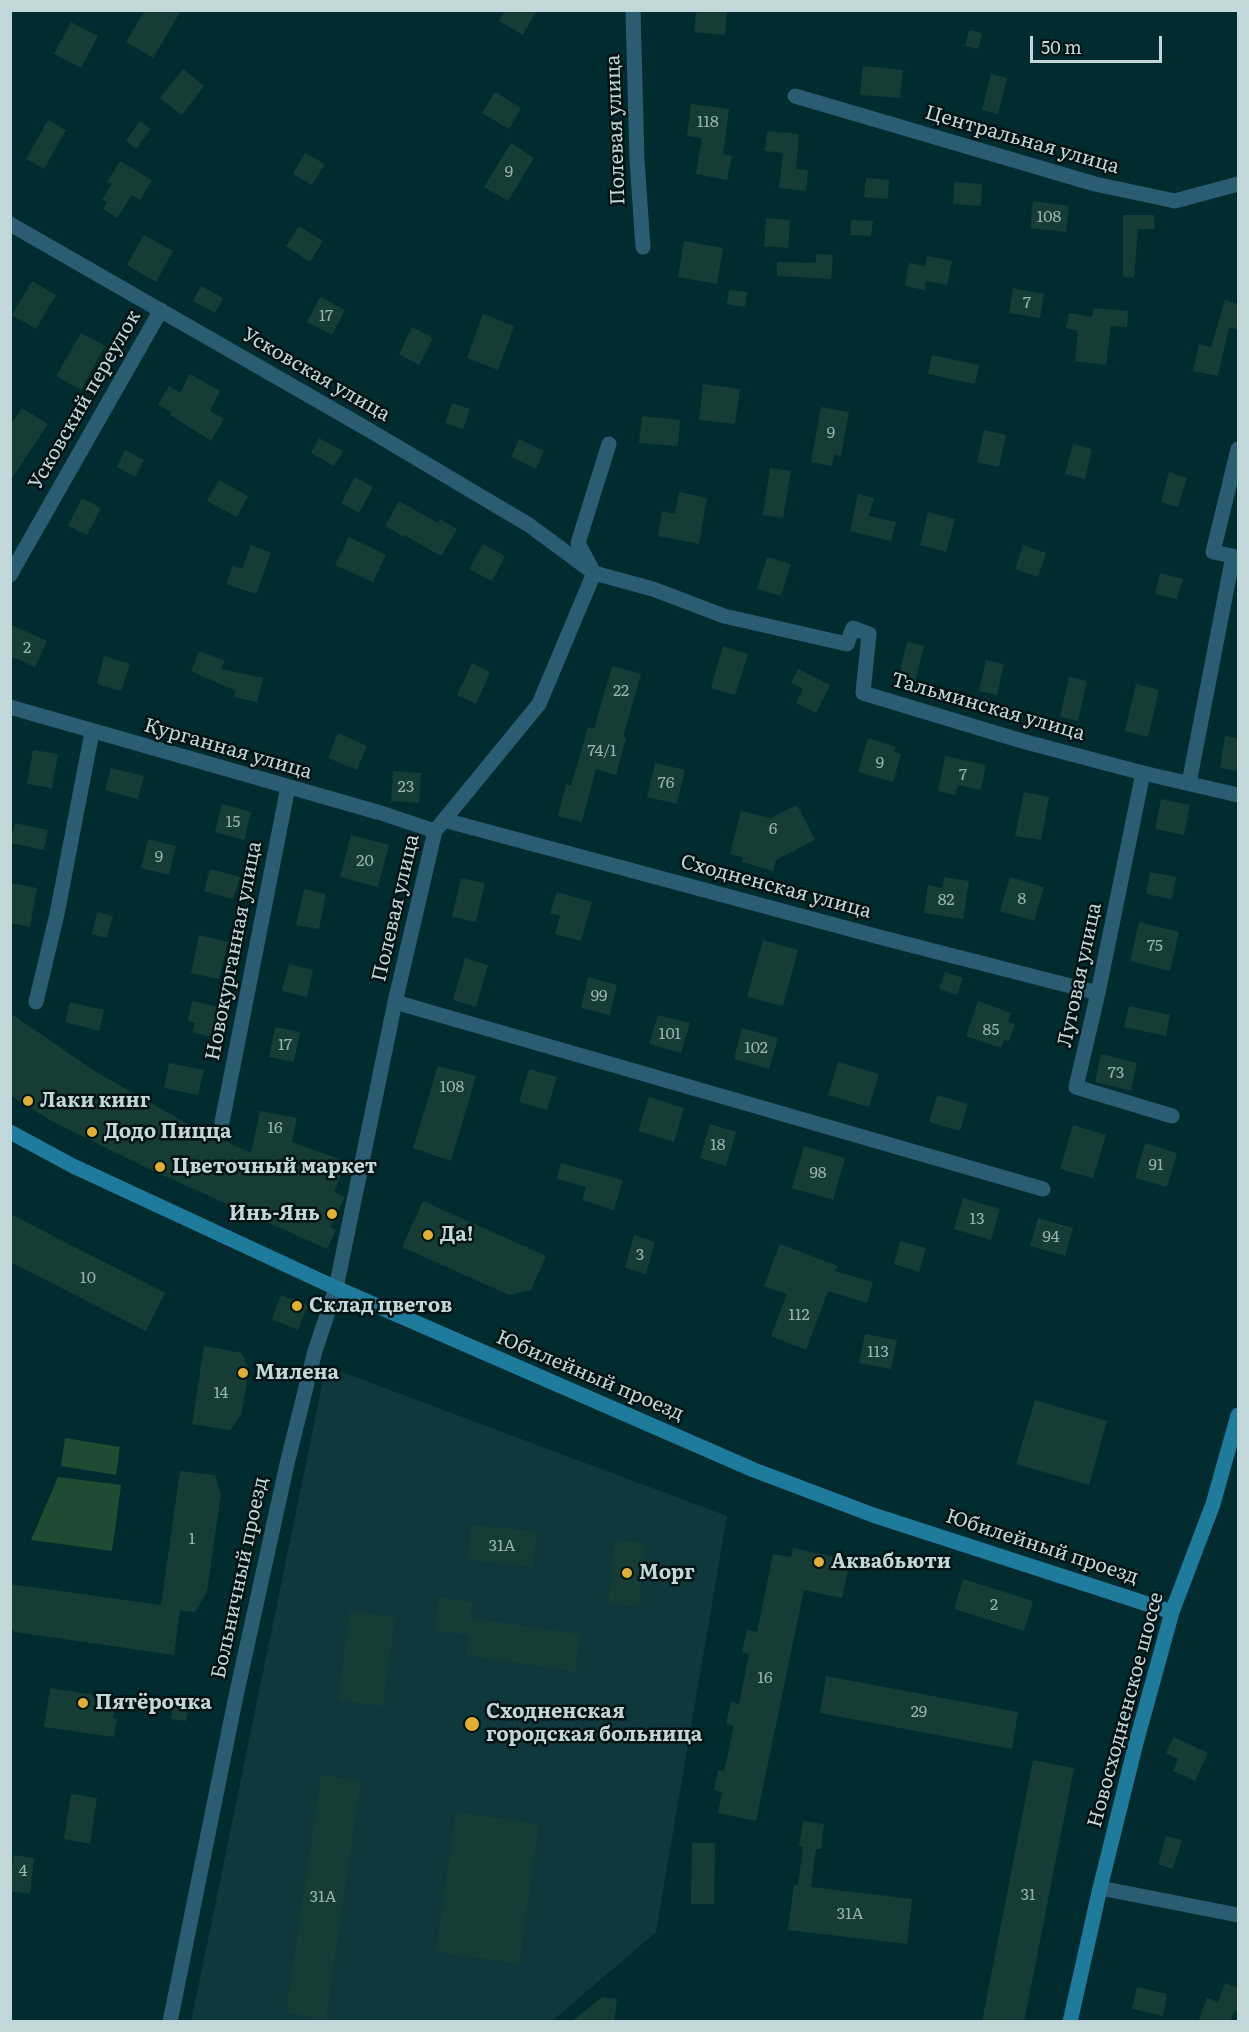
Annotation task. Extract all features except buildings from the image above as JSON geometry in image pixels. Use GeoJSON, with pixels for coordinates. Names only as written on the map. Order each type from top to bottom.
{"type":"FeatureCollection","features":[{"type":"Feature","properties":{"kind":"main road","name":"Юбилейный проезд"},"geometry":{"type":"LineString","coordinates":[[10,1132],[73,1166],[336,1288],[776,1478],[873,1515],[1172,1612]]}},
{"type":"Feature","properties":{"kind":"main road","name":"Новосходненское шоссе"},"geometry":{"type":"LineString","coordinates":[[1070,2022],[1136,1743],[1172,1612],[1213,1504],[1239,1415]]}},
{"type":"Feature","properties":{"kind":"street","name":"Полевая улица"},"geometry":{"type":"LineString","coordinates":[[633,10],[643,248]]}},
{"type":"Feature","properties":{"kind":"street","name":"Центральная улица"},"geometry":{"type":"LineString","coordinates":[[795,96],[1095,184],[1176,201],[1239,184]]}},
{"type":"Feature","properties":{"kind":"street","name":"Усковская улица"},"geometry":{"type":"LineString","coordinates":[[10,224],[530,525],[594,573]]}},
{"type":"Feature","properties":{"kind":"street","name":"Усковский переулок"},"geometry":{"type":"LineString","coordinates":[[10,574],[161,310]]}},
{"type":"Feature","properties":{"kind":"street"},"geometry":{"type":"LineString","coordinates":[[594,573],[578,543],[609,444]]}},
{"type":"Feature","properties":{"kind":"street"},"geometry":{"type":"LineString","coordinates":[[1189,783],[1233,556],[1213,552],[1239,449]]}},
{"type":"Feature","properties":{"kind":"street","name":"Полевая улица"},"geometry":{"type":"LineString","coordinates":[[336,1288],[395,1002],[439,826],[539,704],[594,573]]}},
{"type":"Feature","properties":{"kind":"street","name":"Тальминская улица"},"geometry":{"type":"LineString","coordinates":[[594,573],[653,589],[723,616],[836,642],[847,644],[853,628],[870,633],[863,693],[1022,741],[1143,773],[1239,795]]}},
{"type":"Feature","properties":{"kind":"street","name":"Курганная улица"},"geometry":{"type":"LineString","coordinates":[[10,707],[381,813],[439,826]]}},
{"type":"Feature","properties":{"kind":"street"},"geometry":{"type":"LineString","coordinates":[[36,1002],[57,914],[92,732]]}},
{"type":"Feature","properties":{"kind":"street","name":"Луговая улица"},"geometry":{"type":"LineString","coordinates":[[1143,773],[1098,993],[1076,1087],[1172,1116]]}},
{"type":"Feature","properties":{"kind":"street","name":"Новокурганная улица"},"geometry":{"type":"LineString","coordinates":[[222,1122],[288,787]]}},
{"type":"Feature","properties":{"kind":"street","name":"Сходненская улица"},"geometry":{"type":"LineString","coordinates":[[439,826],[1098,993]]}},
{"type":"Feature","properties":{"kind":"street"},"geometry":{"type":"LineString","coordinates":[[395,1002],[1043,1189]]}},
{"type":"Feature","properties":{"kind":"street","name":"Больничный проезд"},"geometry":{"type":"LineString","coordinates":[[170,2022],[236,1696],[287,1464],[315,1350],[336,1288]]}},
{"type":"Feature","properties":{"kind":"street"},"geometry":{"type":"LineString","coordinates":[[1100,1888],[1239,1915]]}},
{"type":"Feature","properties":{"kind":"shaded area","name":"Сходненская городская больница"},"geometry":{"type":"Polygon","coordinates":[[[326,1366],[727,1516],[656,1932],[552,2021],[191,2022],[326,1366]]]}},
{"type":"Feature","properties":{"kind":"green space"},"geometry":{"type":"Polygon","coordinates":[[[65,1438],[120,1447],[116,1475],[61,1466],[65,1438]]]}},
{"type":"Feature","properties":{"kind":"green space"},"geometry":{"type":"Polygon","coordinates":[[[58,1477],[121,1485],[112,1551],[31,1540],[58,1477]]]}},
{"type":"Feature","properties":{"kind":"place","name":"Лаки кинг"},"geometry":{"type":"Point","coordinates":[28,1101]}},
{"type":"Feature","properties":{"kind":"place","name":"Додо Пицца"},"geometry":{"type":"Point","coordinates":[92,1132]}},
{"type":"Feature","properties":{"kind":"place","name":"Цветочный маркет"},"geometry":{"type":"Point","coordinates":[160,1167]}},
{"type":"Feature","properties":{"kind":"place","name":"Инь-Янь"},"geometry":{"type":"Point","coordinates":[332,1214]}},
{"type":"Feature","properties":{"kind":"place","name":"Да!"},"geometry":{"type":"Point","coordinates":[428,1235]}},
{"type":"Feature","properties":{"kind":"place","name":"Склад цветов"},"geometry":{"type":"Point","coordinates":[297,1306]}},
{"type":"Feature","properties":{"kind":"place","name":"Милена"},"geometry":{"type":"Point","coordinates":[243,1373]}},
{"type":"Feature","properties":{"kind":"place","name":"Аквабьюти"},"geometry":{"type":"Point","coordinates":[819,1562]}},
{"type":"Feature","properties":{"kind":"place","name":"Морг"},"geometry":{"type":"Point","coordinates":[627,1573]}},
{"type":"Feature","properties":{"kind":"place","name":"Пятёрочка"},"geometry":{"type":"Point","coordinates":[83,1703]}},
{"type":"Feature","properties":{"kind":"place","name":"Сходненская городская больница"},"geometry":{"type":"Point","coordinates":[472,1724]}}]}
